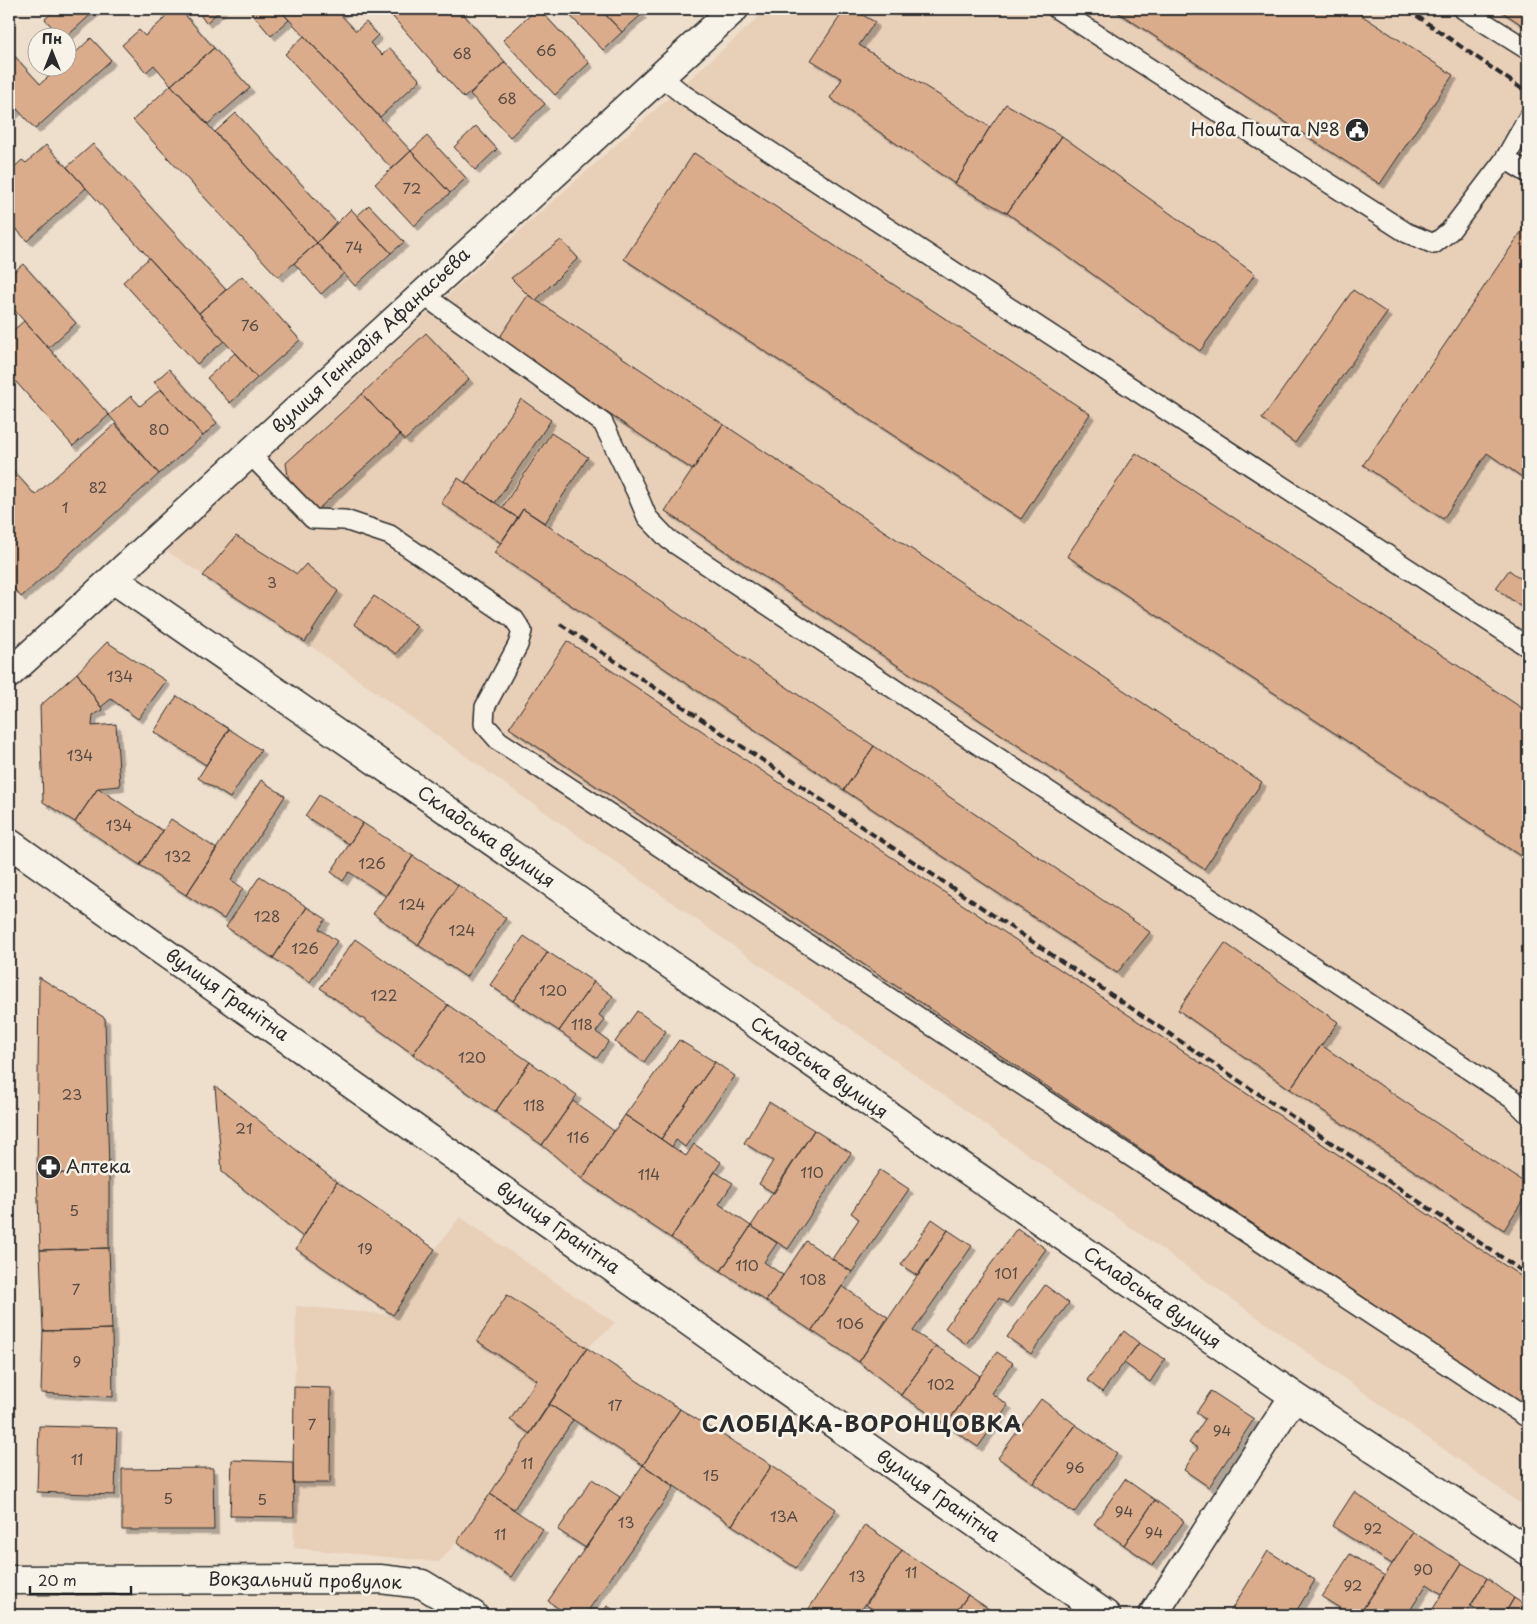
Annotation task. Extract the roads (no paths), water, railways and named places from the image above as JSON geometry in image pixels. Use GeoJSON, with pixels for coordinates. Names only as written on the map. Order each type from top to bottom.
{"type":"FeatureCollection","features":[{"type":"Feature","properties":{"kind":"street","name":"вулиця Геннадія Афанасьєва"},"geometry":{"type":"LineString","coordinates":[[9,674],[734,9]]}},
{"type":"Feature","properties":{"kind":"street","name":"Складська вулиця"},"geometry":{"type":"LineString","coordinates":[[113,580],[1294,1396],[1528,1551]]}},
{"type":"Feature","properties":{"kind":"street","name":"вулиця Гранітна"},"geometry":{"type":"LineString","coordinates":[[9,842],[1106,1615]]}},
{"type":"Feature","properties":{"kind":"street"},"geometry":{"type":"LineString","coordinates":[[1153,1615],[1294,1396]]}},
{"type":"Feature","properties":{"kind":"street","name":"Вокзальний провулок"},"geometry":{"type":"LineString","coordinates":[[9,1580],[380,1579],[422,1584],[473,1615]]}},
{"type":"Feature","properties":{"kind":"lane"},"geometry":{"type":"LineString","coordinates":[[1057,9],[1406,233],[1434,244],[1450,231],[1505,159],[1528,118]]}},
{"type":"Feature","properties":{"kind":"lane"},"geometry":{"type":"LineString","coordinates":[[1463,9],[1528,50]]}},
{"type":"Feature","properties":{"kind":"lane"},"geometry":{"type":"LineString","coordinates":[[660,76],[693,100],[1528,647]]}},
{"type":"Feature","properties":{"kind":"lane"},"geometry":{"type":"LineString","coordinates":[[1505,159],[1528,173]]}},
{"type":"Feature","properties":{"kind":"lane"},"geometry":{"type":"LineString","coordinates":[[422,294],[603,423],[647,517],[668,539],[1512,1098],[1528,1114]]}},
{"type":"Feature","properties":{"kind":"lane"},"geometry":{"type":"LineString","coordinates":[[250,453],[313,520],[344,520],[390,535],[514,619],[522,631],[518,645],[485,707],[484,724],[499,741],[1525,1416]]}},
{"type":"Feature","properties":{"kind":"railway"},"geometry":{"type":"LineString","coordinates":[[1407,9],[1528,93]]}},
{"type":"Feature","properties":{"kind":"railway"},"geometry":{"type":"LineString","coordinates":[[560,624],[1528,1275]]}},
{"type":"Feature","properties":{"kind":"place","name":"Нова Пошта №8"},"geometry":{"type":"Point","coordinates":[1357,130]}},
{"type":"Feature","properties":{"kind":"place","name":"Аптека"},"geometry":{"type":"Point","coordinates":[49,1167]}},
{"type":"Feature","properties":{"kind":"district","name":"СЛОБІДКА-ВОРОНЦОВКА"},"geometry":{"type":"Point","coordinates":[862,1424]}}]}
